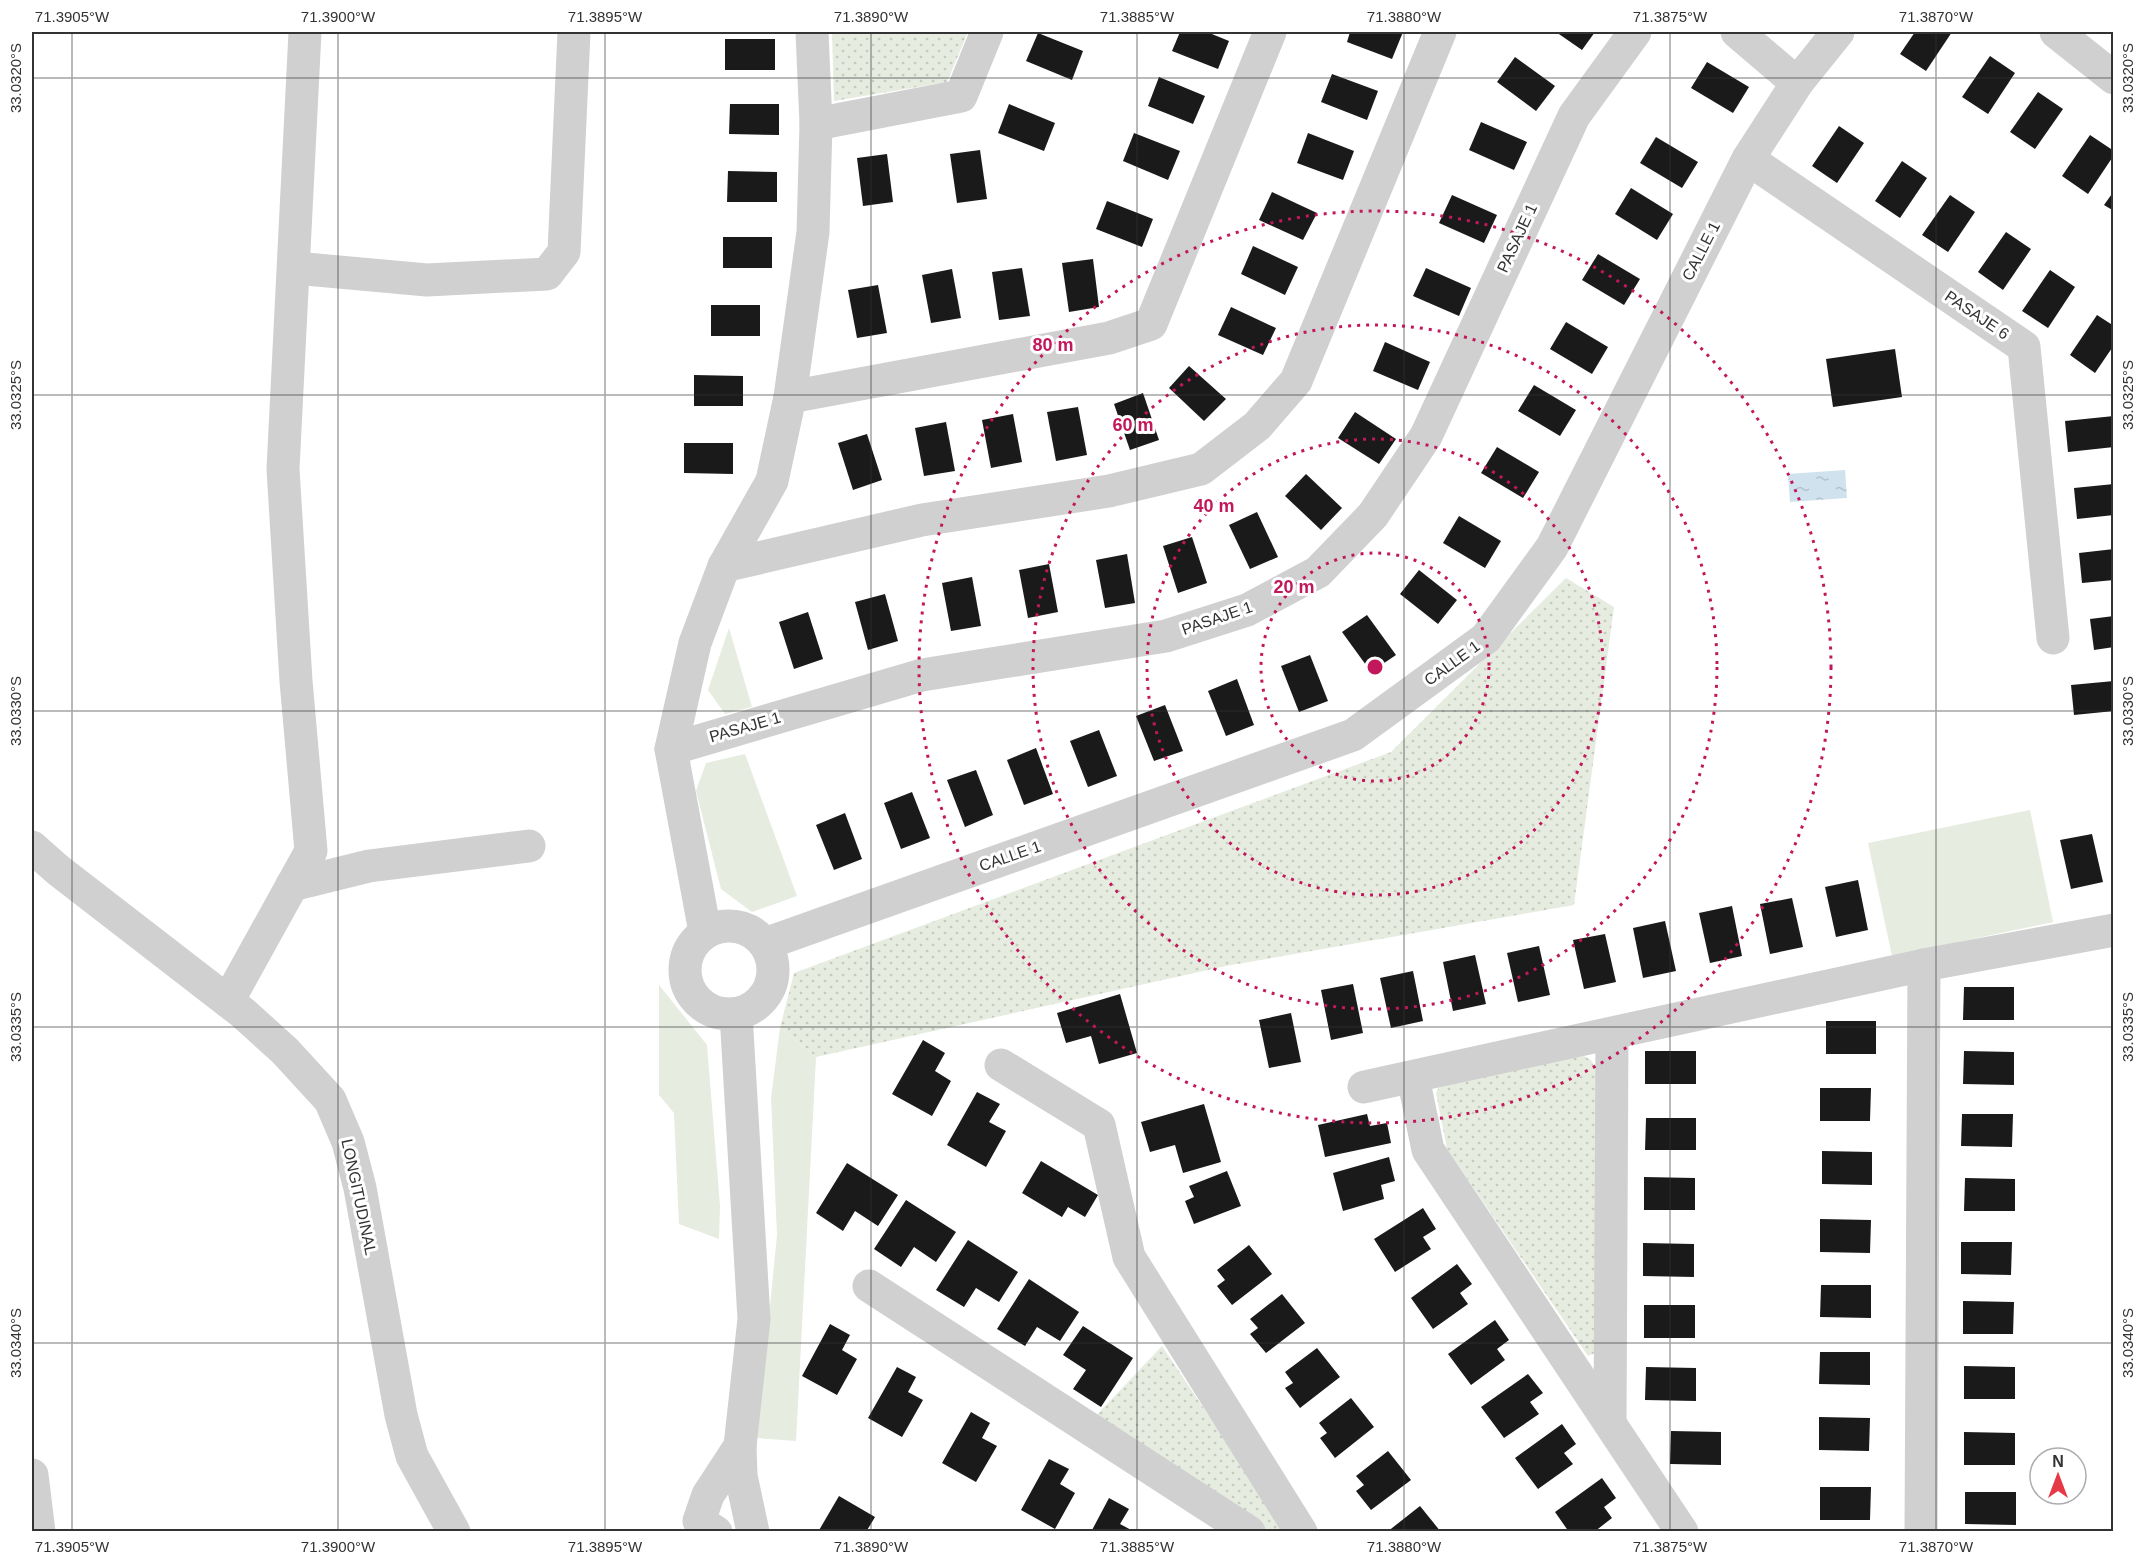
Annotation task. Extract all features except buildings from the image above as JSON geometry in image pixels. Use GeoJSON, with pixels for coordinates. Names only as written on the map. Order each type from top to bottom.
{"type":"FeatureCollection","features":[{"type":"Feature","properties":{"kind":"street"},"geometry":{"type":"LineString","coordinates":[[228,1001],[311,851],[296,681],[283,469],[295,268],[305,32]]}},
{"type":"Feature","properties":{"kind":"street"},"geometry":{"type":"LineString","coordinates":[[295,268],[427,280],[547,274],[564,252],[574,32]]}},
{"type":"Feature","properties":{"kind":"street"},"geometry":{"type":"LineString","coordinates":[[705,932],[671,749],[695,643],[724,566],[772,481],[790,397],[813,231],[816,124],[812,32]]}},
{"type":"Feature","properties":{"kind":"street"},"geometry":{"type":"LineString","coordinates":[[816,124],[962,96],[987,32]]}},
{"type":"Feature","properties":{"kind":"street"},"geometry":{"type":"LineString","coordinates":[[790,397],[1108,338],[1151,324],[1270,32]]}},
{"type":"Feature","properties":{"kind":"street"},"geometry":{"type":"LineString","coordinates":[[724,566],[922,520],[1108,491],[1201,469],[1257,426],[1296,381],[1440,32]]}},
{"type":"Feature","properties":{"kind":"street","name":"PASAJE 1"},"geometry":{"type":"LineString","coordinates":[[671,749],[922,675],[1166,636],[1247,610],[1318,572],[1373,515],[1426,436],[1574,116],[1635,32]]}},
{"type":"Feature","properties":{"kind":"street"},"geometry":{"type":"LineString","coordinates":[[1737,32],[1797,83]]}},
{"type":"Feature","properties":{"kind":"street","name":"CALLE 1"},"geometry":{"type":"LineString","coordinates":[[765,944],[1353,735],[1486,638],[1552,547],[1748,159],[1797,83],[1838,32]]}},
{"type":"Feature","properties":{"kind":"street"},"geometry":{"type":"LineString","coordinates":[[2056,32],[2114,78]]}},
{"type":"Feature","properties":{"kind":"street","name":"PASAJE 6"},"geometry":{"type":"LineString","coordinates":[[1748,159],[2024,347],[2053,638]]}},
{"type":"Feature","properties":{"kind":"street"},"geometry":{"type":"LineString","coordinates":[[292,885],[369,866],[529,846]]}},
{"type":"Feature","properties":{"kind":"street","name":"LONGITUDINAL"},"geometry":{"type":"LineString","coordinates":[[32,847],[58,870],[228,1001],[285,1050],[330,1101],[339,1118],[360,1188],[400,1415],[412,1456],[454,1532]]}},
{"type":"Feature","properties":{"kind":"street"},"geometry":{"type":"LineString","coordinates":[[738,927],[748,930],[765,944],[773,964],[771,987],[757,1005],[736,1014],[718,1013],[703,1006],[691,994],[686,977],[686,960],[693,944],[705,932],[715,928],[738,927]]}},
{"type":"Feature","properties":{"kind":"street"},"geometry":{"type":"LineString","coordinates":[[1364,1087],[1924,965],[2114,930]]}},
{"type":"Feature","properties":{"kind":"street"},"geometry":{"type":"LineString","coordinates":[[1921,1532],[1924,965]]}},
{"type":"Feature","properties":{"kind":"street"},"geometry":{"type":"LineString","coordinates":[[736,1014],[754,1319],[740,1446],[741,1476],[753,1532]]}},
{"type":"Feature","properties":{"kind":"street"},"geometry":{"type":"LineString","coordinates":[[1610,1423],[1612,1034]]}},
{"type":"Feature","properties":{"kind":"street"},"geometry":{"type":"LineString","coordinates":[[1001,1065],[1099,1125],[1129,1257],[1301,1532]]}},
{"type":"Feature","properties":{"kind":"street"},"geometry":{"type":"LineString","coordinates":[[1413,1077],[1428,1150],[1682,1532]]}},
{"type":"Feature","properties":{"kind":"street"},"geometry":{"type":"LineString","coordinates":[[869,1286],[1249,1532]]}},
{"type":"Feature","properties":{"kind":"street"},"geometry":{"type":"LineString","coordinates":[[708,1526],[708,1495],[740,1446]]}},
{"type":"Feature","properties":{"kind":"street"},"geometry":{"type":"LineString","coordinates":[[32,1475],[39,1532]]}},
{"type":"Feature","properties":{"kind":"shaded area"},"geometry":{"type":"Polygon","coordinates":[[[832,32],[968,32],[947,82],[834,101],[832,32]]]}},
{"type":"Feature","properties":{"kind":"shaded area"},"geometry":{"type":"Polygon","coordinates":[[[1566,578],[1614,607],[1574,905],[1226,966],[816,1057],[780,1028],[794,973],[1391,752],[1566,578]]]}},
{"type":"Feature","properties":{"kind":"shaded area"},"geometry":{"type":"Polygon","coordinates":[[[729,628],[752,707],[725,714],[708,690],[729,628]]]}},
{"type":"Feature","properties":{"kind":"shaded area"},"geometry":{"type":"Polygon","coordinates":[[[745,754],[797,896],[752,912],[721,889],[696,791],[706,763],[745,754]]]}},
{"type":"Feature","properties":{"kind":"shaded area"},"geometry":{"type":"Polygon","coordinates":[[[2030,810],[2053,922],[1892,956],[1868,843],[2030,810]]]}},
{"type":"Feature","properties":{"kind":"shaded area"},"geometry":{"type":"Polygon","coordinates":[[[659,985],[707,1045],[720,1206],[719,1239],[679,1224],[674,1113],[659,1095],[659,985]]]}},
{"type":"Feature","properties":{"kind":"shaded area"},"geometry":{"type":"Polygon","coordinates":[[[780,1028],[816,1057],[796,1441],[757,1438],[777,1235],[771,1098],[780,1028]]]}},
{"type":"Feature","properties":{"kind":"shaded area"},"geometry":{"type":"Polygon","coordinates":[[[1584,1056],[1591,1060],[1597,1071],[1597,1352],[1588,1356],[1447,1149],[1436,1093],[1441,1082],[1584,1056]]]}},
{"type":"Feature","properties":{"kind":"shaded area"},"geometry":{"type":"Polygon","coordinates":[[[1162,1346],[1286,1531],[1269,1531],[1092,1420],[1162,1346]]]}},
{"type":"Feature","properties":{"kind":"water"},"geometry":{"type":"Polygon","coordinates":[[[1845,470],[1847,498],[1790,502],[1788,474],[1845,470]]]}}]}
